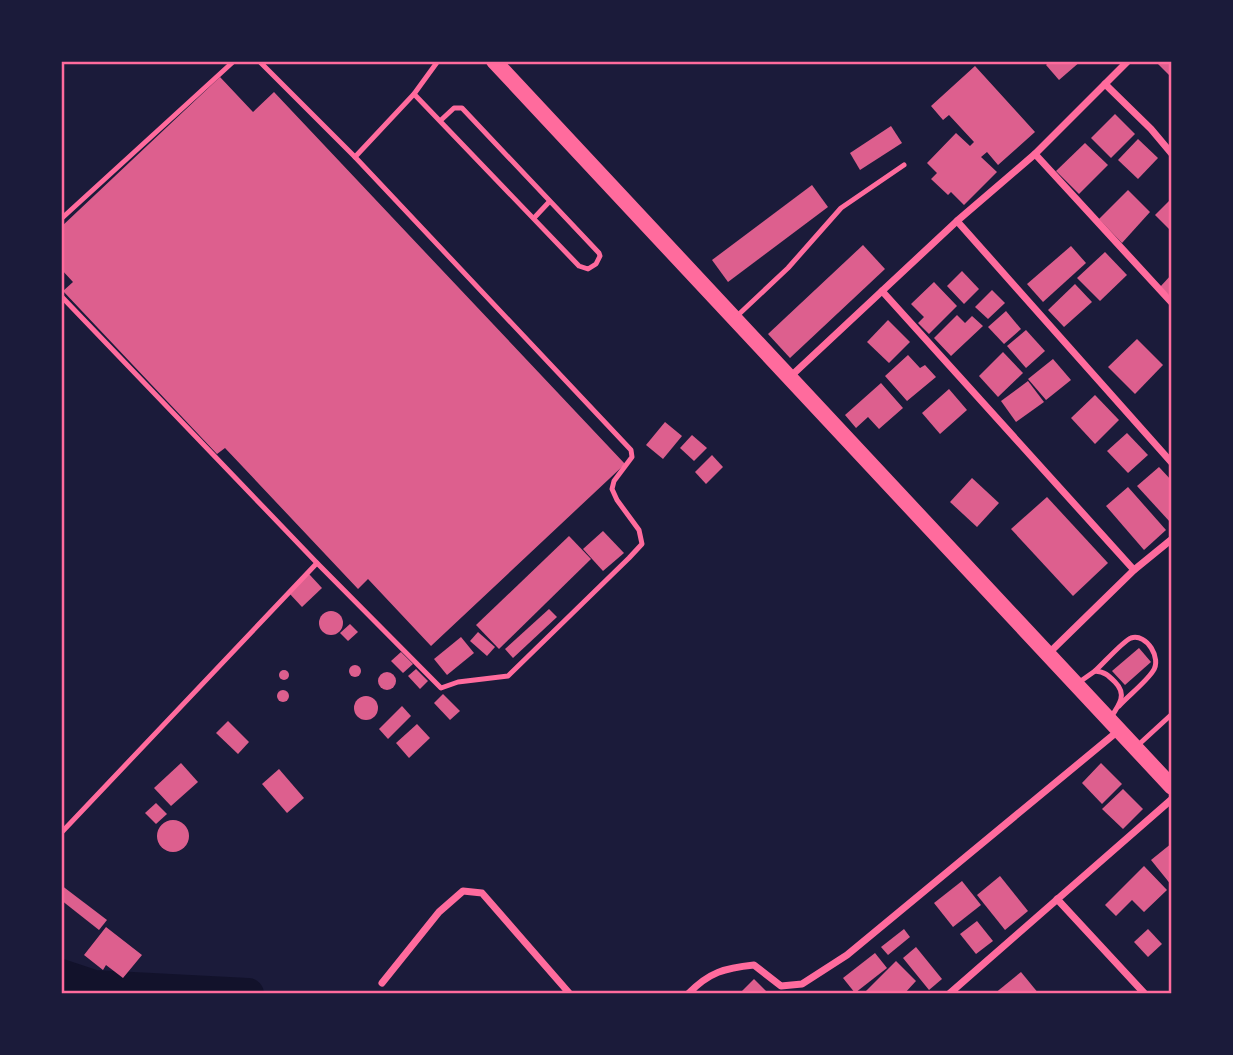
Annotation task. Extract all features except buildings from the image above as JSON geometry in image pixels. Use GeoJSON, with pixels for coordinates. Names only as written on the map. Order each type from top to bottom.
{"type":"FeatureCollection","features":[{"type":"Feature","properties":{"kind":"main road"},"geometry":{"type":"LineString","coordinates":[[494,61],[1048,654],[1116,718],[1136,748],[1172,787]]}},
{"type":"Feature","properties":{"kind":"street"},"geometry":{"type":"LineString","coordinates":[[790,377],[957,221],[1035,155],[1128,61]]}},
{"type":"Feature","properties":{"kind":"street"},"geometry":{"type":"LineString","coordinates":[[1105,84],[1151,129],[1172,154]]}},
{"type":"Feature","properties":{"kind":"street"},"geometry":{"type":"LineString","coordinates":[[1035,155],[1172,303]]}},
{"type":"Feature","properties":{"kind":"street"},"geometry":{"type":"LineString","coordinates":[[957,221],[1172,463]]}},
{"type":"Feature","properties":{"kind":"street"},"geometry":{"type":"LineString","coordinates":[[882,291],[1134,570]]}},
{"type":"Feature","properties":{"kind":"street"},"geometry":{"type":"LineString","coordinates":[[1048,654],[1134,570],[1172,538]]}},
{"type":"Feature","properties":{"kind":"street"},"geometry":{"type":"LineString","coordinates":[[688,994],[701,981],[728,968],[754,965],[780,990],[802,985],[847,955],[1116,718]]}},
{"type":"Feature","properties":{"kind":"street"},"geometry":{"type":"LineString","coordinates":[[954,992],[1172,799]]}},
{"type":"Feature","properties":{"kind":"street"},"geometry":{"type":"LineString","coordinates":[[382,983],[439,912],[463,891],[482,893],[570,994]]}},
{"type":"Feature","properties":{"kind":"street"},"geometry":{"type":"LineString","coordinates":[[1056,899],[1145,994]]}},
{"type":"Feature","properties":{"kind":"lane"},"geometry":{"type":"LineString","coordinates":[[61,219],[234,61]]}},
{"type":"Feature","properties":{"kind":"lane"},"geometry":{"type":"LineString","coordinates":[[61,296],[317,563],[442,688],[458,682],[508,676],[642,544],[639,530],[612,489],[614,481],[632,457],[631,450],[355,157],[259,61]]}},
{"type":"Feature","properties":{"kind":"lane"},"geometry":{"type":"LineString","coordinates":[[428,61],[433,67]]}},
{"type":"Feature","properties":{"kind":"lane"},"geometry":{"type":"LineString","coordinates":[[355,157],[414,94],[438,61]]}},
{"type":"Feature","properties":{"kind":"lane"},"geometry":{"type":"LineString","coordinates":[[414,94],[579,266],[588,269],[596,264],[599,253],[462,108],[454,108],[440,121]]}},
{"type":"Feature","properties":{"kind":"lane"},"geometry":{"type":"LineString","coordinates":[[735,318],[788,268],[841,208],[904,165]]}},
{"type":"Feature","properties":{"kind":"lane"},"geometry":{"type":"LineString","coordinates":[[534,218],[549,202]]}},
{"type":"Feature","properties":{"kind":"lane"},"geometry":{"type":"LineString","coordinates":[[61,833],[317,563]]}},
{"type":"Feature","properties":{"kind":"lane"},"geometry":{"type":"LineString","coordinates":[[1077,684],[1095,671],[1129,638],[1143,641],[1154,652],[1157,660],[1154,670],[1116,718]]}},
{"type":"Feature","properties":{"kind":"lane"},"geometry":{"type":"LineString","coordinates":[[1095,671],[1105,672],[1120,687],[1123,695],[1116,718]]}},
{"type":"Feature","properties":{"kind":"lane"},"geometry":{"type":"LineString","coordinates":[[1136,748],[1172,714]]}},
{"type":"Feature","properties":{"kind":"waterway"},"geometry":{"type":"LineString","coordinates":[[61,975],[94,986],[248,994]]}}]}
